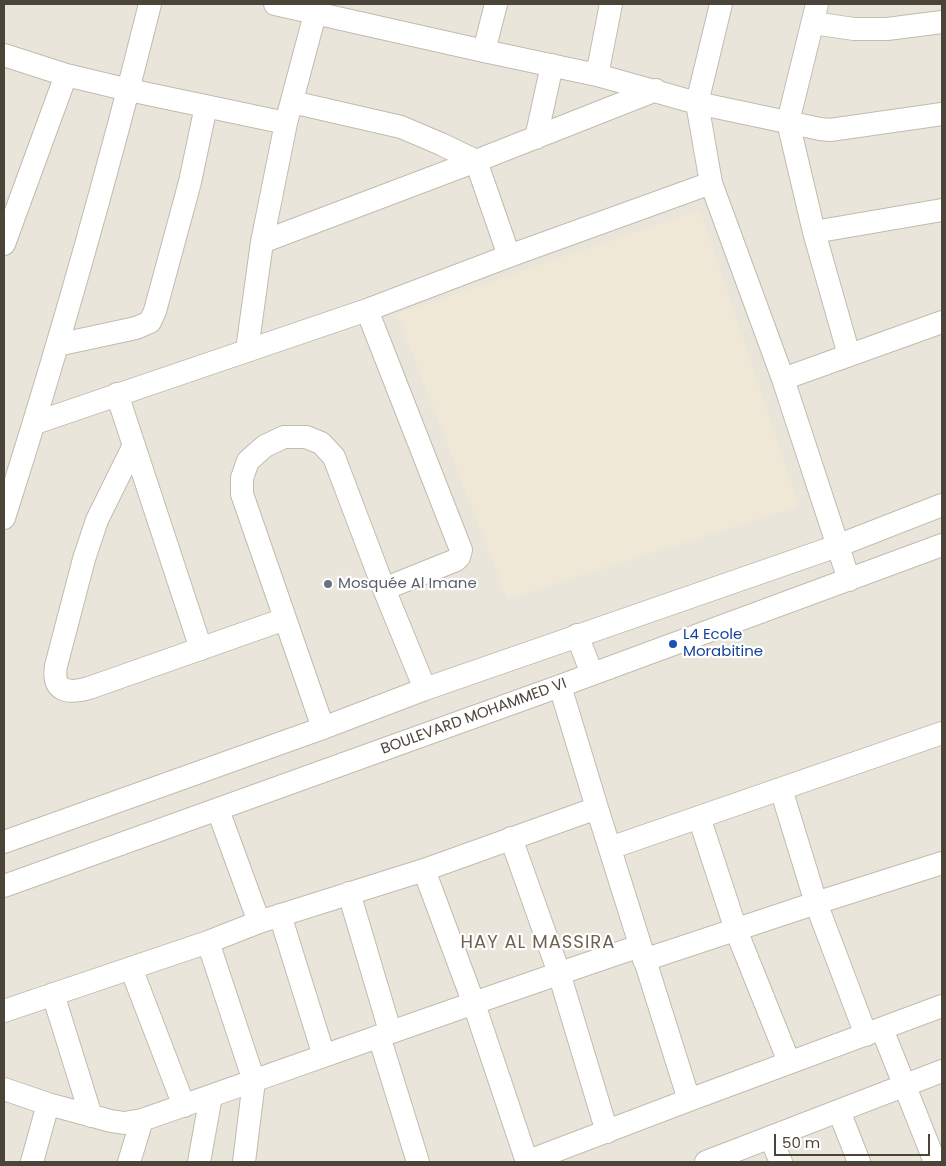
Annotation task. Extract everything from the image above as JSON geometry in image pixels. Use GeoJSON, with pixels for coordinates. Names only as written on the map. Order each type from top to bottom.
{"type":"FeatureCollection","features":[{"type":"Feature","properties":{"kind":"street"},"geometry":{"type":"LineString","coordinates":[[4,518],[57,345],[129,90],[150,4]]}},
{"type":"Feature","properties":{"kind":"street"},"geometry":{"type":"LineString","coordinates":[[276,4],[597,75],[697,103],[830,130],[942,114]]}},
{"type":"Feature","properties":{"kind":"street"},"geometry":{"type":"LineString","coordinates":[[484,51],[496,4]]}},
{"type":"Feature","properties":{"kind":"street"},"geometry":{"type":"LineString","coordinates":[[597,75],[611,4]]}},
{"type":"Feature","properties":{"kind":"street"},"geometry":{"type":"LineString","coordinates":[[721,4],[697,103],[710,183],[783,379],[849,580]]}},
{"type":"Feature","properties":{"kind":"street"},"geometry":{"type":"LineString","coordinates":[[849,355],[814,232],[788,122],[815,13],[854,28],[887,29],[942,22]]}},
{"type":"Feature","properties":{"kind":"street"},"geometry":{"type":"LineString","coordinates":[[247,350],[262,242],[289,112],[315,14]]}},
{"type":"Feature","properties":{"kind":"street"},"geometry":{"type":"LineString","coordinates":[[4,55],[66,75],[206,106],[289,112],[401,127],[441,144],[476,162],[508,256]]}},
{"type":"Feature","properties":{"kind":"street"},"geometry":{"type":"LineString","coordinates":[[536,138],[552,65]]}},
{"type":"Feature","properties":{"kind":"street"},"geometry":{"type":"LineString","coordinates":[[4,244],[66,75]]}},
{"type":"Feature","properties":{"kind":"street"},"geometry":{"type":"LineString","coordinates":[[262,242],[476,162],[656,90]]}},
{"type":"Feature","properties":{"kind":"street"},"geometry":{"type":"LineString","coordinates":[[57,345],[136,328],[150,322],[155,311],[190,182],[206,106]]}},
{"type":"Feature","properties":{"kind":"street"},"geometry":{"type":"LineString","coordinates":[[34,422],[367,310],[508,256],[710,183]]}},
{"type":"Feature","properties":{"kind":"street"},"geometry":{"type":"LineString","coordinates":[[814,232],[942,210]]}},
{"type":"Feature","properties":{"kind":"street"},"geometry":{"type":"LineString","coordinates":[[367,310],[461,550],[460,557],[456,560],[384,589]]}},
{"type":"Feature","properties":{"kind":"street"},"geometry":{"type":"LineString","coordinates":[[783,379],[942,322]]}},
{"type":"Feature","properties":{"kind":"street"},"geometry":{"type":"LineString","coordinates":[[117,394],[201,649]]}},
{"type":"Feature","properties":{"kind":"street"},"geometry":{"type":"LineString","coordinates":[[323,728],[242,494],[242,478],[248,461],[265,446],[284,437],[306,437],[321,443],[334,456],[384,589],[425,689]]}},
{"type":"Feature","properties":{"kind":"street"},"geometry":{"type":"LineString","coordinates":[[134,445],[107,498],[84,558],[56,666],[56,684],[63,690],[75,692],[285,618]]}},
{"type":"Feature","properties":{"kind":"street"},"geometry":{"type":"LineString","coordinates":[[4,842],[323,728],[425,689],[837,546],[942,505]]}},
{"type":"Feature","properties":{"kind":"street","name":"BOULEVARD MOHAMMED VI"},"geometry":{"type":"LineString","coordinates":[[4,886],[560,686],[942,545]]}},
{"type":"Feature","properties":{"kind":"street"},"geometry":{"type":"LineString","coordinates":[[577,635],[592,674]]}},
{"type":"Feature","properties":{"kind":"street"},"geometry":{"type":"LineString","coordinates":[[560,686],[689,1100]]}},
{"type":"Feature","properties":{"kind":"street"},"geometry":{"type":"LineString","coordinates":[[610,848],[942,733]]}},
{"type":"Feature","properties":{"kind":"street"},"geometry":{"type":"LineString","coordinates":[[780,789],[816,903],[874,1032],[905,1085],[935,1162]]}},
{"type":"Feature","properties":{"kind":"street"},"geometry":{"type":"LineString","coordinates":[[4,1011],[208,942],[259,922],[424,870],[597,808]]}},
{"type":"Feature","properties":{"kind":"street"},"geometry":{"type":"LineString","coordinates":[[218,810],[259,922]]}},
{"type":"Feature","properties":{"kind":"street"},"geometry":{"type":"LineString","coordinates":[[700,817],[736,930],[789,1062]]}},
{"type":"Feature","properties":{"kind":"street"},"geometry":{"type":"LineString","coordinates":[[511,838],[559,973],[607,1132]]}},
{"type":"Feature","properties":{"kind":"street"},"geometry":{"type":"LineString","coordinates":[[4,1089],[91,1116],[124,1123],[142,1120],[559,973],[736,930],[942,864]]}},
{"type":"Feature","properties":{"kind":"street"},"geometry":{"type":"LineString","coordinates":[[424,870],[474,1004],[527,1162],[942,1006]]}},
{"type":"Feature","properties":{"kind":"street"},"geometry":{"type":"LineString","coordinates":[[349,893],[418,1162]]}},
{"type":"Feature","properties":{"kind":"street"},"geometry":{"type":"LineString","coordinates":[[280,915],[324,1056]]}},
{"type":"Feature","properties":{"kind":"street"},"geometry":{"type":"LineString","coordinates":[[208,942],[254,1081],[244,1162]]}},
{"type":"Feature","properties":{"kind":"street"},"geometry":{"type":"LineString","coordinates":[[131,968],[184,1106]]}},
{"type":"Feature","properties":{"kind":"street"},"geometry":{"type":"LineString","coordinates":[[53,994],[91,1116]]}},
{"type":"Feature","properties":{"kind":"street"},"geometry":{"type":"LineString","coordinates":[[706,1162],[942,1071]]}},
{"type":"Feature","properties":{"kind":"street"},"geometry":{"type":"LineString","coordinates":[[199,1162],[211,1096]]}},
{"type":"Feature","properties":{"kind":"street"},"geometry":{"type":"LineString","coordinates":[[32,1162],[48,1104]]}},
{"type":"Feature","properties":{"kind":"street"},"geometry":{"type":"LineString","coordinates":[[839,1111],[859,1162]]}},
{"type":"Feature","properties":{"kind":"street"},"geometry":{"type":"LineString","coordinates":[[129,1162],[142,1120]]}},
{"type":"Feature","properties":{"kind":"street"},"geometry":{"type":"LineString","coordinates":[[770,1137],[781,1162]]}},
{"type":"Feature","properties":{"kind":"shaded area"},"geometry":{"type":"Polygon","coordinates":[[[4,4],[942,4],[942,1162],[4,1162],[4,4]]]}},
{"type":"Feature","properties":{"kind":"shaded area"},"geometry":{"type":"Polygon","coordinates":[[[700,210],[799,506],[507,599],[397,314],[700,210]]]}},
{"type":"Feature","properties":{"kind":"place","name":"Mosquée Al Imane"},"geometry":{"type":"Point","coordinates":[328,584]}},
{"type":"Feature","properties":{"kind":"place","name":"L4 Ecole Morabitine"},"geometry":{"type":"Point","coordinates":[673,644]}},
{"type":"Feature","properties":{"kind":"district","name":"HAY AL MASSIRA"},"geometry":{"type":"Point","coordinates":[538,943]}}]}
